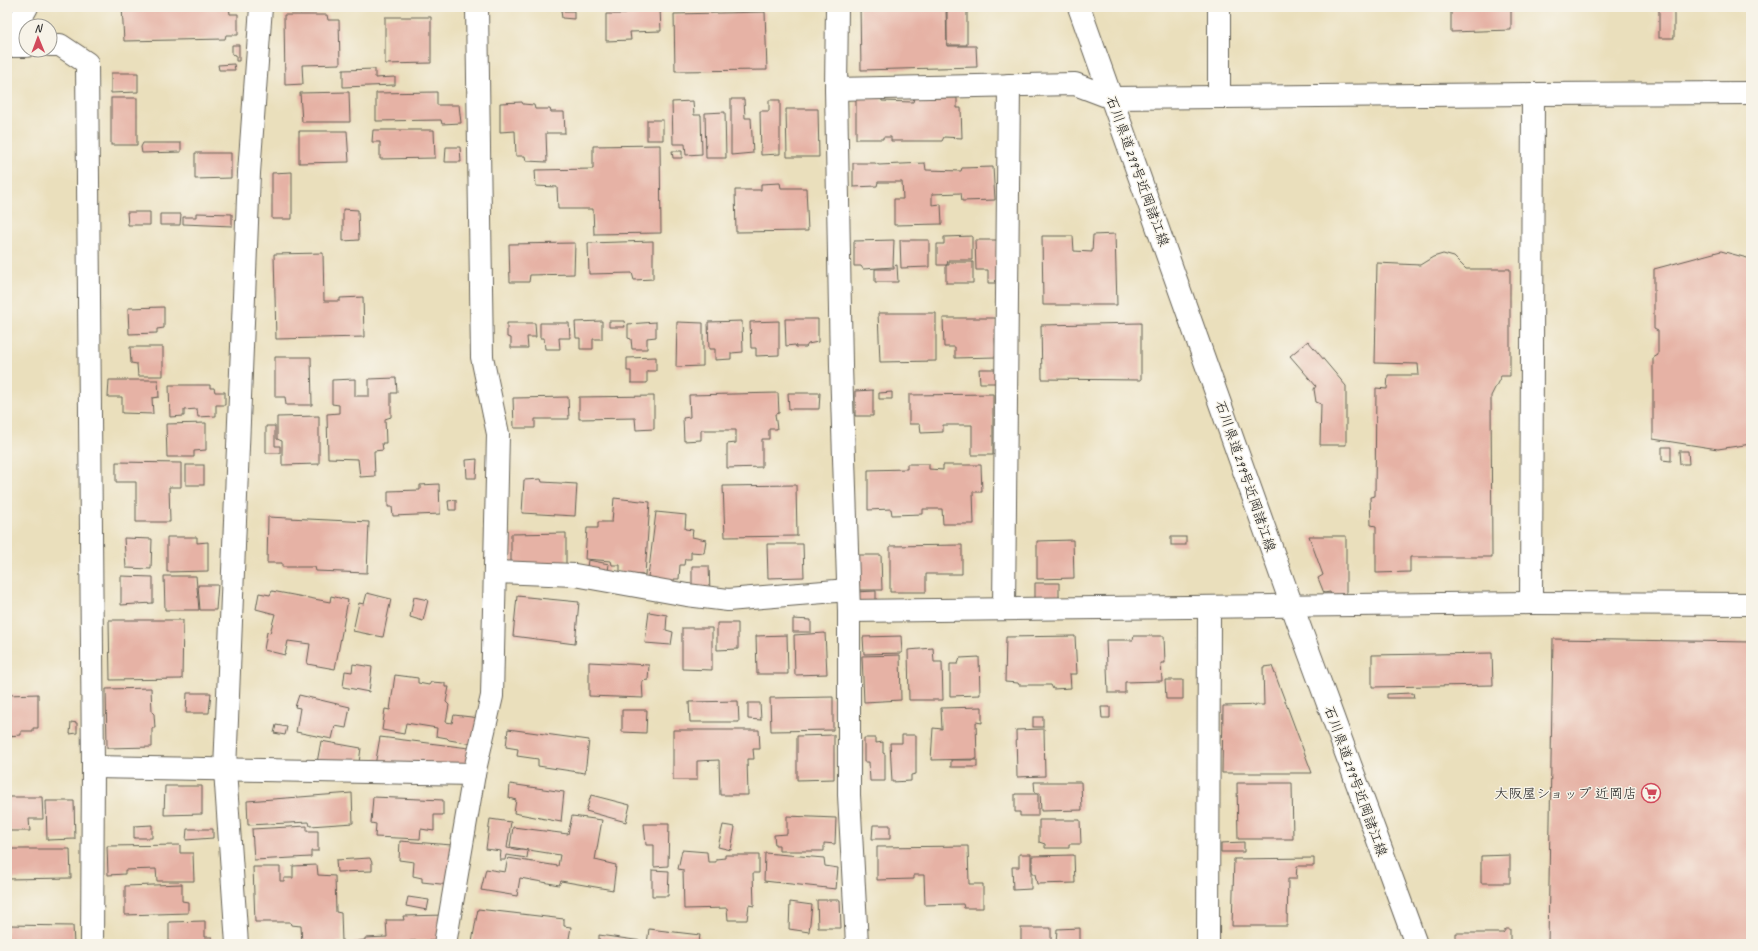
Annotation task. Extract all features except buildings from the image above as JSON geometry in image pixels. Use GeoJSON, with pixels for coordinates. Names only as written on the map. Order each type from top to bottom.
{"type":"FeatureCollection","features":[{"type":"Feature","properties":{"kind":"street"},"geometry":{"type":"LineString","coordinates":[[7,43],[27,7]]}},
{"type":"Feature","properties":{"kind":"street"},"geometry":{"type":"LineString","coordinates":[[237,944],[225,770],[249,173],[261,7]]}},
{"type":"Feature","properties":{"kind":"street"},"geometry":{"type":"LineString","coordinates":[[445,944],[474,774],[492,696],[498,434],[482,357],[477,7]]}},
{"type":"Feature","properties":{"kind":"street"},"geometry":{"type":"LineString","coordinates":[[837,7],[836,89],[841,366],[848,590],[849,795],[857,944]]}},
{"type":"Feature","properties":{"kind":"street","name":"石川県道299号近岡諸江線"},"geometry":{"type":"LineString","coordinates":[[1079,7],[1292,606],[1416,944]]}},
{"type":"Feature","properties":{"kind":"street"},"geometry":{"type":"LineString","coordinates":[[1219,7],[1219,97]]}},
{"type":"Feature","properties":{"kind":"street"},"geometry":{"type":"LineString","coordinates":[[58,45],[88,63],[93,767],[92,944]]}},
{"type":"Feature","properties":{"kind":"street"},"geometry":{"type":"LineString","coordinates":[[7,46],[18,46]]}},
{"type":"Feature","properties":{"kind":"street"},"geometry":{"type":"LineString","coordinates":[[836,89],[1075,84],[1112,98],[1751,93]]}},
{"type":"Feature","properties":{"kind":"street"},"geometry":{"type":"LineString","coordinates":[[1004,609],[1009,85]]}},
{"type":"Feature","properties":{"kind":"street"},"geometry":{"type":"LineString","coordinates":[[1530,603],[1533,94]]}},
{"type":"Feature","properties":{"kind":"street"},"geometry":{"type":"LineString","coordinates":[[495,572],[575,575],[687,595],[728,600],[848,590]]}},
{"type":"Feature","properties":{"kind":"street"},"geometry":{"type":"LineString","coordinates":[[848,611],[1530,603],[1751,604]]}},
{"type":"Feature","properties":{"kind":"street"},"geometry":{"type":"LineString","coordinates":[[1208,944],[1209,607]]}},
{"type":"Feature","properties":{"kind":"street"},"geometry":{"type":"LineString","coordinates":[[93,767],[474,774]]}},
{"type":"Feature","properties":{"kind":"place","name":"大阪屋ショップ 近岡店"},"geometry":{"type":"Point","coordinates":[1651,793]}}]}
